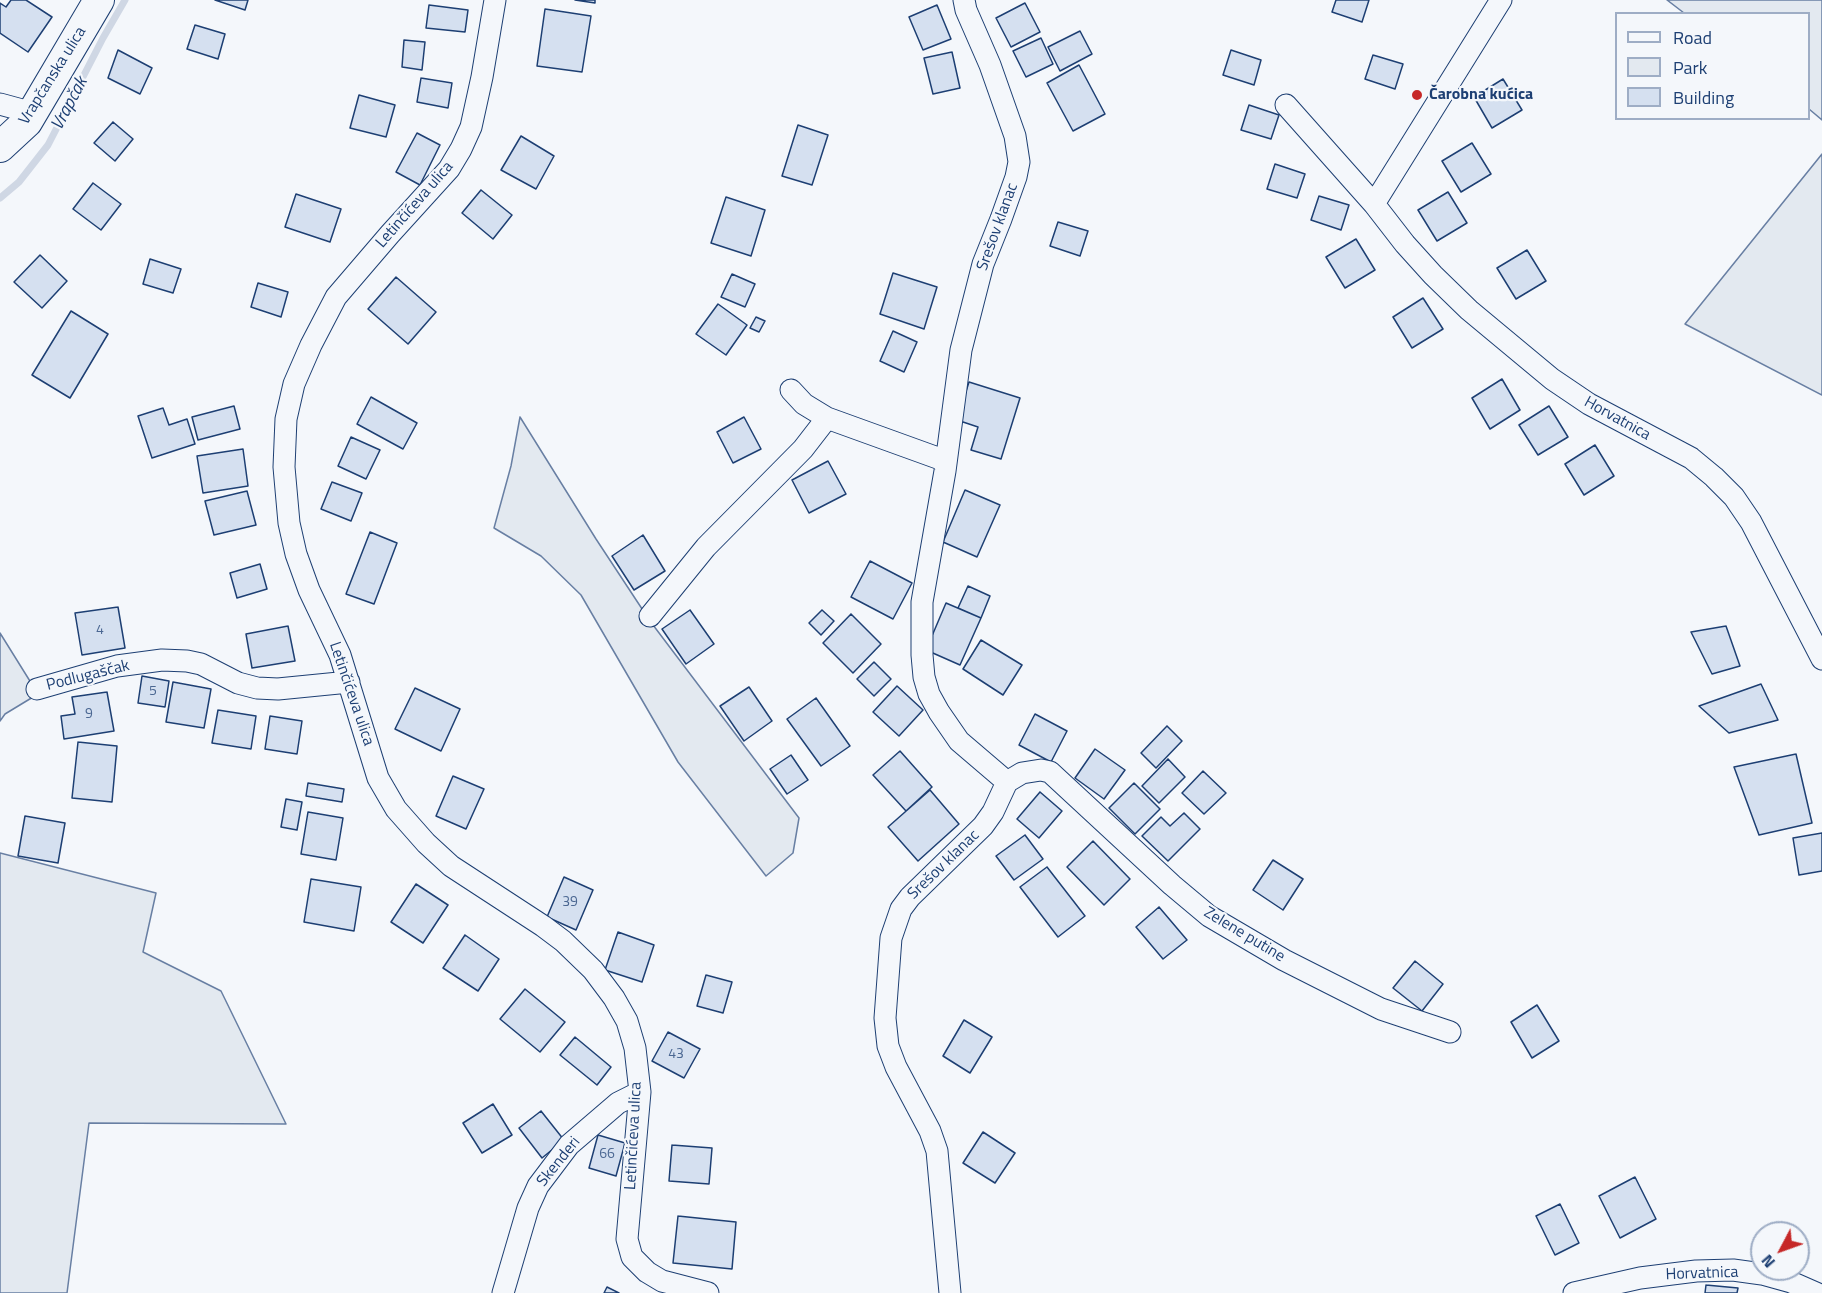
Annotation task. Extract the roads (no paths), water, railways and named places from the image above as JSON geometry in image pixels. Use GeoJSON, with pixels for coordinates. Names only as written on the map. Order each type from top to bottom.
{"type":"FeatureCollection","features":[{"type":"Feature","properties":{"kind":"street","name":"Vrapčanska ulica"},"geometry":{"type":"LineString","coordinates":[[0,147],[33,114],[99,0]]}},
{"type":"Feature","properties":{"kind":"street","name":"Letinčićeva ulica"},"geometry":{"type":"LineString","coordinates":[[495,0],[478,97],[471,127],[461,149],[449,169],[336,297],[294,384],[286,419],[284,467],[289,524],[296,554],[309,590],[340,655],[378,778],[396,809],[426,843],[452,866],[562,941],[593,970],[614,998],[627,1021],[635,1048],[640,1092],[627,1239],[632,1257],[647,1272],[662,1281],[708,1293]]}},
{"type":"Feature","properties":{"kind":"street","name":"Srešov klanac"},"geometry":{"type":"LineString","coordinates":[[950,1293],[937,1151],[930,1131],[896,1067],[888,1046],[885,1018],[891,938],[901,909],[910,897],[983,826],[1007,782],[959,741],[929,694],[924,677],[922,602],[946,461],[961,350],[983,264],[1016,177],[1019,162],[1015,136],[964,0]]}},
{"type":"Feature","properties":{"kind":"street"},"geometry":{"type":"LineString","coordinates":[[1374,204],[1501,0]]}},
{"type":"Feature","properties":{"kind":"street"},"geometry":{"type":"LineString","coordinates":[[0,104],[33,114]]}},
{"type":"Feature","properties":{"kind":"street","name":"Horvatnica"},"geometry":{"type":"LineString","coordinates":[[1286,105],[1374,204],[1433,275],[1513,349],[1590,405],[1691,458],[1734,497],[1751,522],[1822,659]]}},
{"type":"Feature","properties":{"kind":"street"},"geometry":{"type":"LineString","coordinates":[[791,390],[804,404],[827,418],[946,461]]}},
{"type":"Feature","properties":{"kind":"street"},"geometry":{"type":"LineString","coordinates":[[650,616],[706,548],[803,449],[827,418]]}},
{"type":"Feature","properties":{"kind":"street","name":"Podlugaščak"},"geometry":{"type":"LineString","coordinates":[[37,689],[117,666],[162,660],[201,664],[238,683],[257,688],[279,689],[349,682]]}},
{"type":"Feature","properties":{"kind":"street","name":"Zelene putine"},"geometry":{"type":"LineString","coordinates":[[1007,782],[1022,773],[1041,770],[1050,772],[1172,885],[1209,916],[1284,960],[1381,1009],[1450,1032]]}},
{"type":"Feature","properties":{"kind":"street","name":"Skenderi"},"geometry":{"type":"LineString","coordinates":[[503,1293],[528,1208],[538,1186],[553,1164],[576,1138],[618,1103],[640,1092]]}},
{"type":"Feature","properties":{"kind":"street","name":"Horvatnica"},"geometry":{"type":"LineString","coordinates":[[1582,1292],[1640,1278],[1696,1271],[1732,1270],[1791,1282],[1816,1293]]}},
{"type":"Feature","properties":{"kind":"waterway","name":"Vrapčak"},"geometry":{"type":"LineString","coordinates":[[0,198],[19,182],[48,145],[125,0]]}},
{"type":"Feature","properties":{"kind":"place","name":"Čarobna kućica"},"geometry":{"type":"Point","coordinates":[1417,95]}}]}
